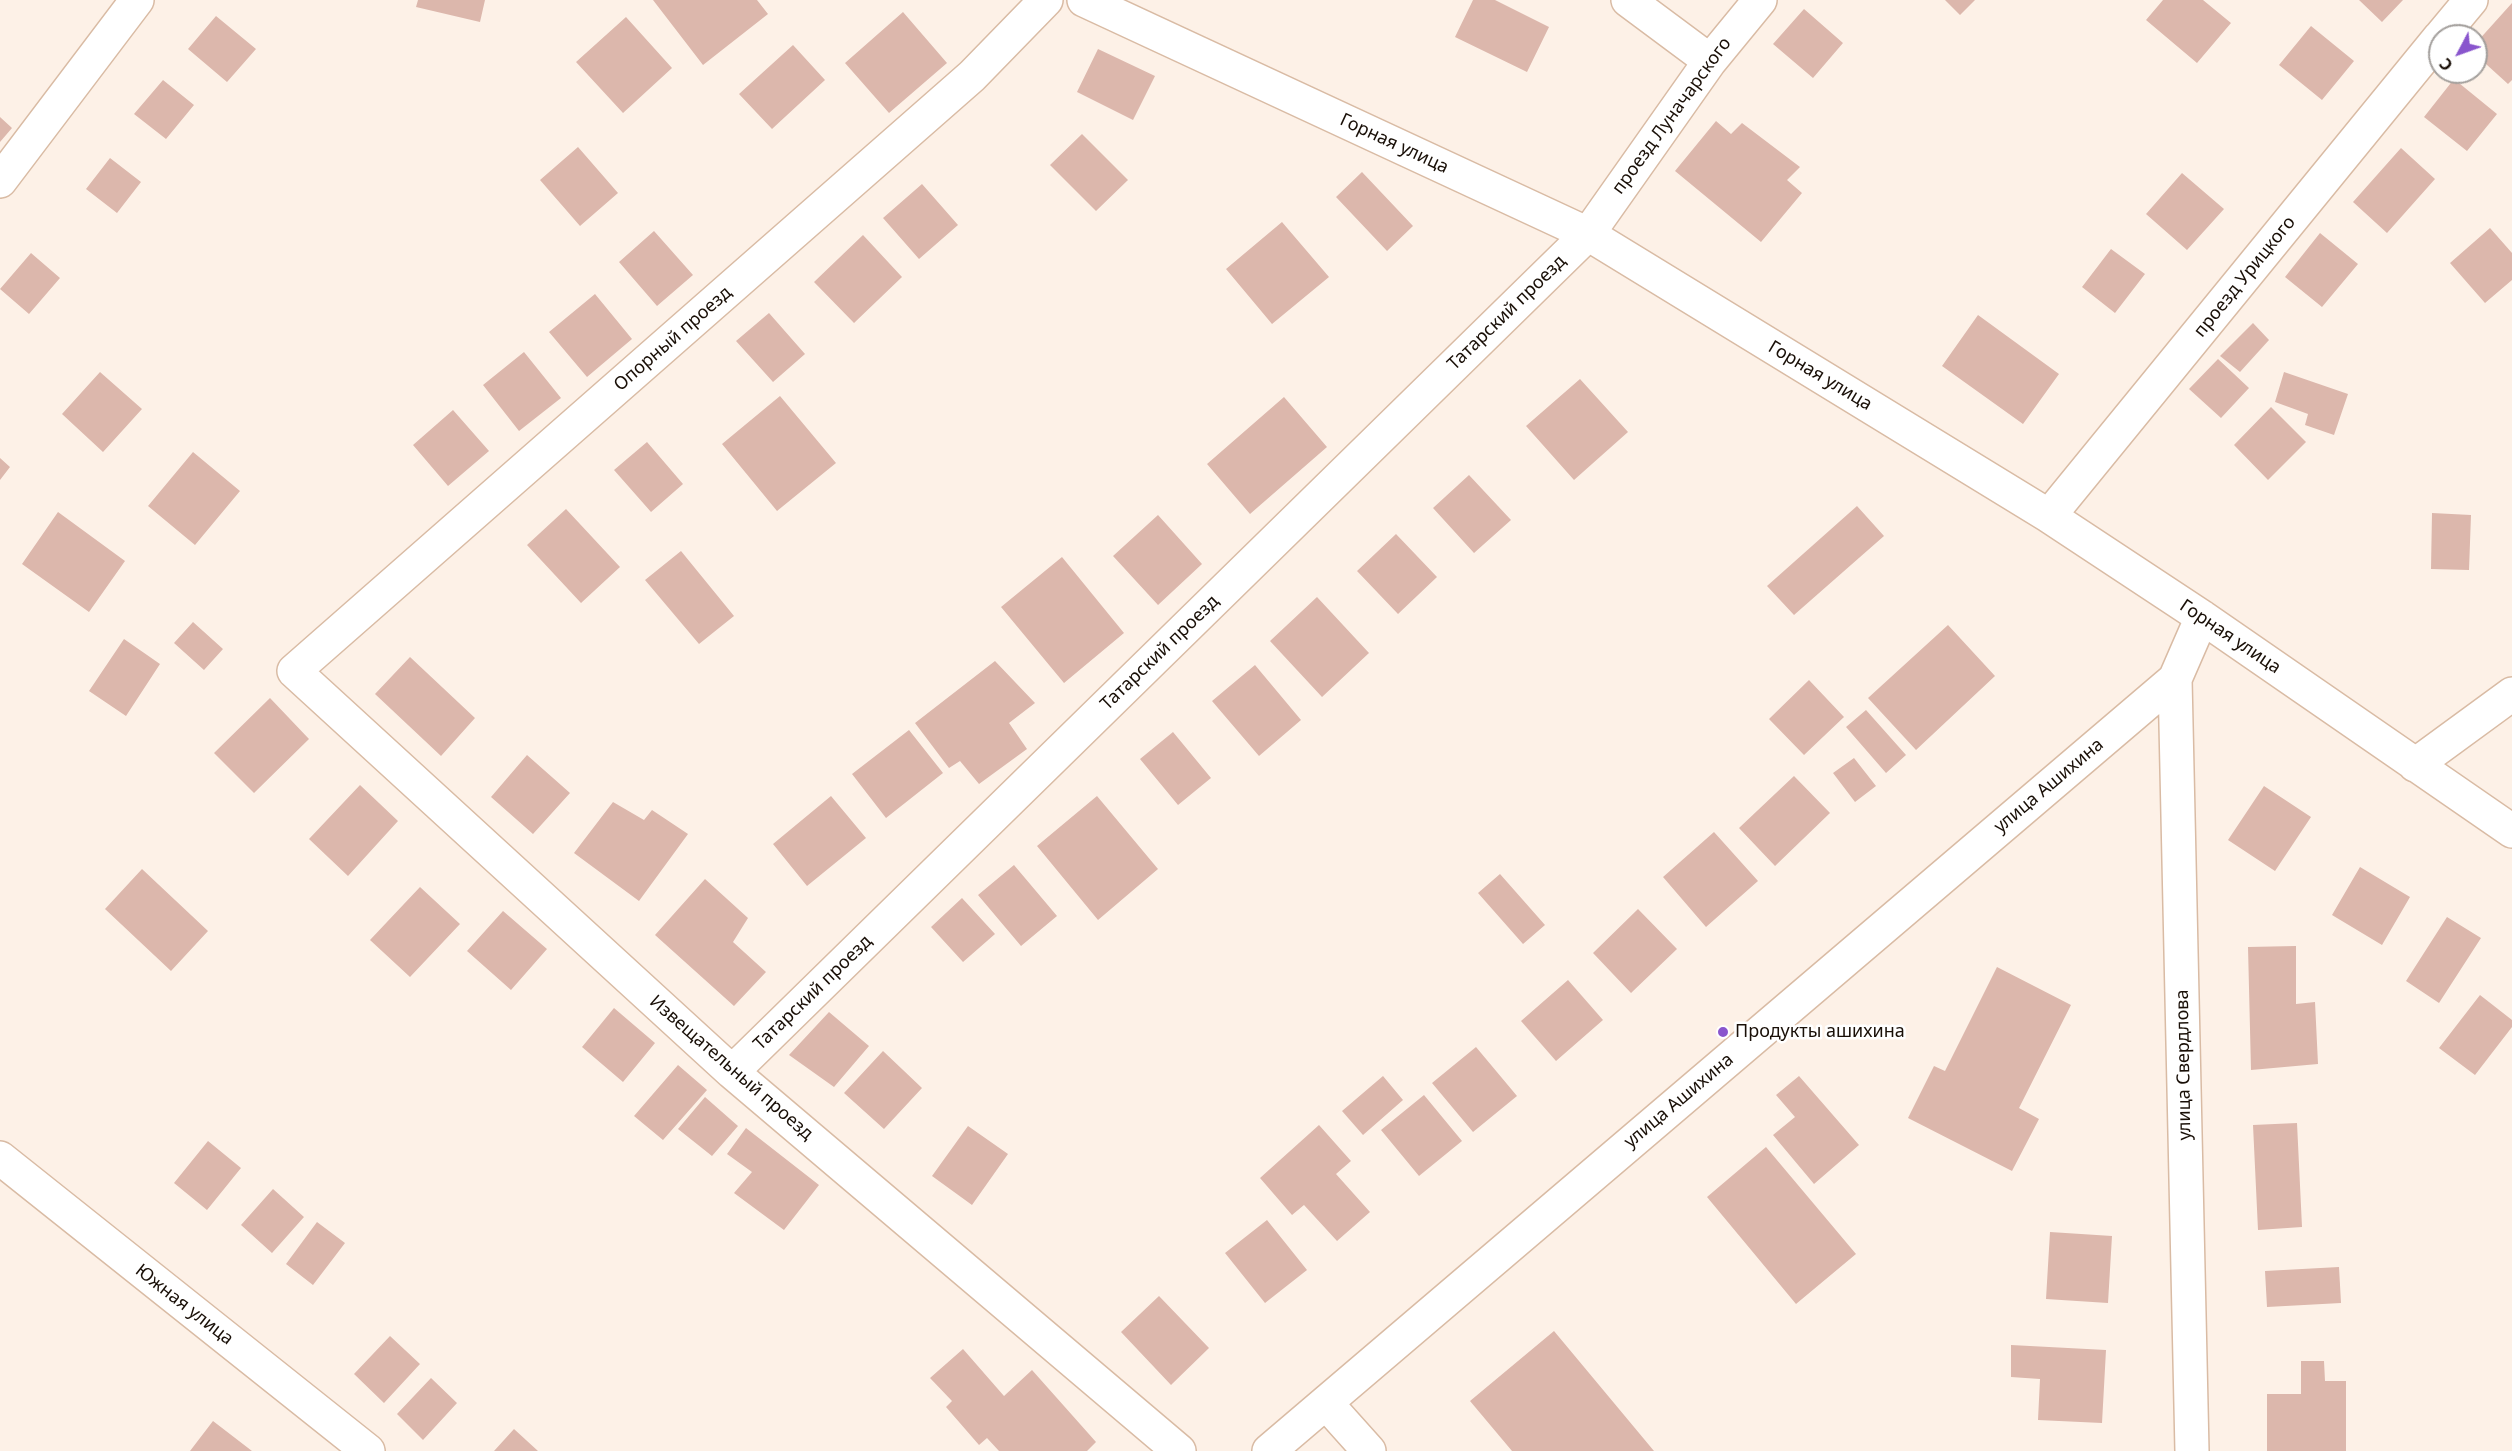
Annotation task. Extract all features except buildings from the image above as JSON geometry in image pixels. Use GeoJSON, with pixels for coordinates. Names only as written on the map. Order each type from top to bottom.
{"type":"FeatureCollection","features":[{"type":"Feature","properties":{"kind":"street"},"geometry":{"type":"LineString","coordinates":[[0,181],[137,0]]}},
{"type":"Feature","properties":{"kind":"street","name":"Опорный проезд"},"geometry":{"type":"LineString","coordinates":[[294,671],[963,84],[1046,0]]}},
{"type":"Feature","properties":{"kind":"street","name":"Горная улица"},"geometry":{"type":"LineString","coordinates":[[1084,0],[1588,234],[2049,516],[2202,617],[2512,831]]}},
{"type":"Feature","properties":{"kind":"street"},"geometry":{"type":"LineString","coordinates":[[1628,0],[1710,61]]}},
{"type":"Feature","properties":{"kind":"street","name":"проезд Луначарского"},"geometry":{"type":"LineString","coordinates":[[1588,234],[1710,61],[1760,0]]}},
{"type":"Feature","properties":{"kind":"street","name":"проезд Урицкого"},"geometry":{"type":"LineString","coordinates":[[2451,24],[2470,0]]}},
{"type":"Feature","properties":{"kind":"street","name":"проезд Урицкого"},"geometry":{"type":"LineString","coordinates":[[2049,516],[2428,53]]}},
{"type":"Feature","properties":{"kind":"street","name":"Татарский проезд"},"geometry":{"type":"LineString","coordinates":[[732,1072],[1588,234]]}},
{"type":"Feature","properties":{"kind":"street","name":"улица Ашихина"},"geometry":{"type":"LineString","coordinates":[[1269,1451],[2175,679],[2202,617]]}},
{"type":"Feature","properties":{"kind":"street","name":"Извещательный проезд"},"geometry":{"type":"LineString","coordinates":[[294,671],[732,1072],[1179,1451]]}},
{"type":"Feature","properties":{"kind":"street","name":"улица Свердлова"},"geometry":{"type":"LineString","coordinates":[[2175,679],[2192,1451]]}},
{"type":"Feature","properties":{"kind":"street"},"geometry":{"type":"LineString","coordinates":[[2415,765],[2512,694]]}},
{"type":"Feature","properties":{"kind":"street","name":"Южная улица"},"geometry":{"type":"LineString","coordinates":[[0,1158],[368,1451]]}},
{"type":"Feature","properties":{"kind":"street"},"geometry":{"type":"LineString","coordinates":[[1326,1403],[1369,1451]]}},
{"type":"Feature","properties":{"kind":"place","name":"Продукты ашихина"},"geometry":{"type":"Point","coordinates":[1723,1032]}}]}
